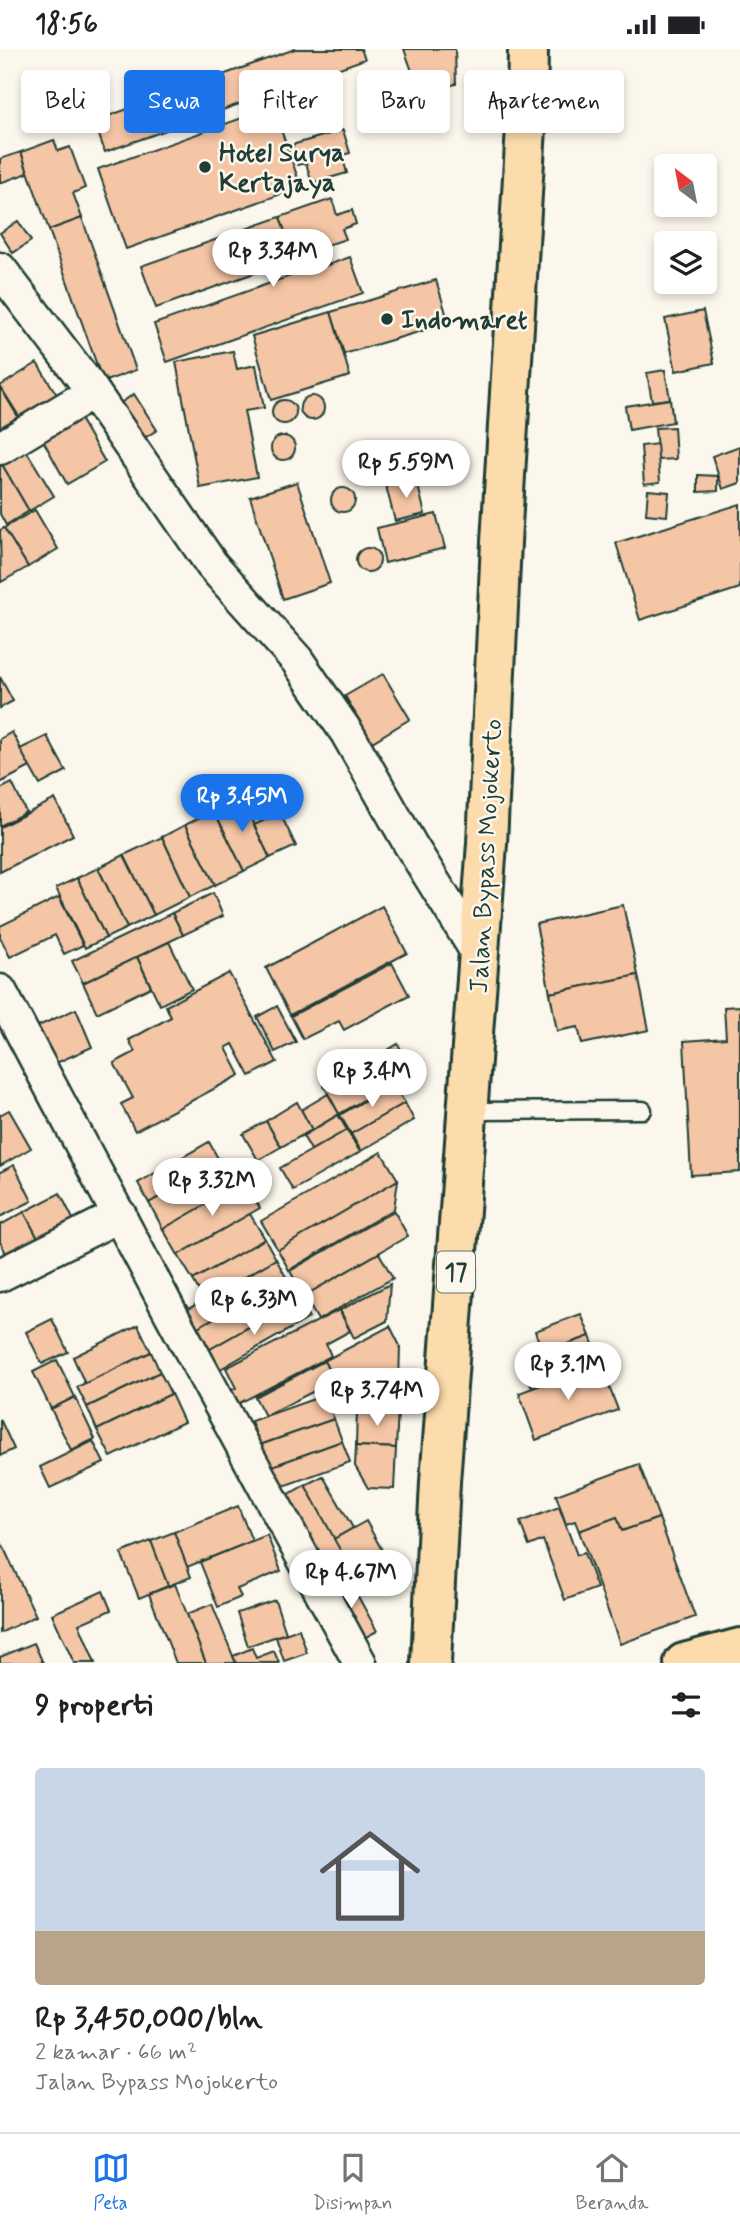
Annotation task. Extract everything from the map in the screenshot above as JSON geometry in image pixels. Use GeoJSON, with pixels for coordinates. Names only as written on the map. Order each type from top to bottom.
{"type":"FeatureCollection","features":[{"type":"Feature","properties":{"kind":"highway","name":"Jalan Bypass Mojokerto"},"geometry":{"type":"LineString","coordinates":[[431,1663],[440,1482],[487,843],[502,528],[527,111],[528,49]]}},
{"type":"Feature","properties":{"kind":"highway"},"geometry":{"type":"LineString","coordinates":[[684,1663],[740,1648]]}},
{"type":"Feature","properties":{"kind":"street"},"geometry":{"type":"LineString","coordinates":[[0,269],[89,386],[212,565],[297,660],[347,733],[410,844],[479,955]]}},
{"type":"Feature","properties":{"kind":"street"},"geometry":{"type":"LineString","coordinates":[[0,448],[75,403]]}},
{"type":"Feature","properties":{"kind":"street"},"geometry":{"type":"LineString","coordinates":[[0,991],[360,1663]]}},
{"type":"Feature","properties":{"kind":"street"},"geometry":{"type":"LineString","coordinates":[[0,1275],[120,1216]]}},
{"type":"Feature","properties":{"kind":"lane"},"geometry":{"type":"LineString","coordinates":[[469,1111],[643,1110]]}},
{"type":"Feature","properties":{"kind":"building"},"geometry":{"type":"Polygon","coordinates":[[[295,49],[361,49],[365,59],[334,70],[239,70],[239,104],[225,109],[225,74],[295,49]]]}},
{"type":"Feature","properties":{"kind":"building"},"geometry":{"type":"Polygon","coordinates":[[[404,49],[455,49],[456,84],[450,86],[450,70],[412,70],[404,49]]]}},
{"type":"Feature","properties":{"kind":"building"},"geometry":{"type":"Polygon","coordinates":[[[124,110],[124,133],[158,133],[105,152],[98,133],[110,133],[110,115],[124,110]]]}},
{"type":"Feature","properties":{"kind":"building"},"geometry":{"type":"Polygon","coordinates":[[[239,119],[239,133],[282,133],[301,187],[126,249],[98,169],[200,133],[225,133],[225,124],[239,119]]]}},
{"type":"Feature","properties":{"kind":"building"},"geometry":{"type":"Polygon","coordinates":[[[343,130],[350,153],[342,155],[347,173],[312,183],[306,163],[298,165],[292,145],[333,133],[343,133],[343,130]]]}},
{"type":"Feature","properties":{"kind":"building"},"geometry":{"type":"Polygon","coordinates":[[[54,140],[58,151],[70,147],[85,188],[73,193],[82,218],[49,230],[21,152],[54,140]]]}},
{"type":"Feature","properties":{"kind":"building"},"geometry":{"type":"Polygon","coordinates":[[[21,152],[28,173],[0,183],[0,159],[21,152]]]}},
{"type":"Feature","properties":{"kind":"building"},"geometry":{"type":"Polygon","coordinates":[[[332,199],[337,215],[352,210],[356,224],[342,229],[346,239],[315,249],[322,267],[350,257],[363,293],[167,362],[154,324],[299,273],[280,217],[332,199]]]}},
{"type":"Feature","properties":{"kind":"building"},"geometry":{"type":"Polygon","coordinates":[[[280,217],[294,259],[156,308],[141,266],[280,217]]]}},
{"type":"Feature","properties":{"kind":"building"},"geometry":{"type":"Polygon","coordinates":[[[82,218],[136,370],[103,382],[49,230],[82,218]]]}},
{"type":"Feature","properties":{"kind":"building"},"geometry":{"type":"Polygon","coordinates":[[[18,221],[31,241],[13,253],[0,233],[18,221]]]}},
{"type":"Feature","properties":{"kind":"building"},"geometry":{"type":"Polygon","coordinates":[[[436,280],[449,323],[344,354],[331,312],[436,280]]]}},
{"type":"Feature","properties":{"kind":"building"},"geometry":{"type":"Polygon","coordinates":[[[703,311],[714,363],[676,371],[665,319],[703,311]]]}},
{"type":"Feature","properties":{"kind":"building"},"geometry":{"type":"Polygon","coordinates":[[[331,312],[350,376],[271,400],[252,336],[331,312]]]}},
{"type":"Feature","properties":{"kind":"building"},"geometry":{"type":"Polygon","coordinates":[[[233,351],[237,369],[256,365],[264,408],[244,411],[257,477],[200,488],[176,362],[233,351]]]}},
{"type":"Feature","properties":{"kind":"building"},"geometry":{"type":"Polygon","coordinates":[[[37,363],[64,406],[27,429],[0,386],[37,363]]]}},
{"type":"Feature","properties":{"kind":"building"},"geometry":{"type":"Polygon","coordinates":[[[665,370],[670,399],[652,401],[647,373],[665,370]]]}},
{"type":"Feature","properties":{"kind":"building"},"geometry":{"type":"Polygon","coordinates":[[[0,387],[23,425],[0,430],[0,387]]]}},
{"type":"Feature","properties":{"kind":"building"},"geometry":{"type":"Polygon","coordinates":[[[134,394],[157,430],[141,440],[119,404],[134,394]]]}},
{"type":"Feature","properties":{"kind":"building"},"geometry":{"type":"Polygon","coordinates":[[[312,396],[323,403],[324,408],[317,419],[312,420],[301,413],[300,408],[307,397],[312,396]]]}},
{"type":"Feature","properties":{"kind":"building"},"geometry":{"type":"Polygon","coordinates":[[[670,399],[673,422],[629,430],[625,406],[670,399]]]}},
{"type":"Feature","properties":{"kind":"building"},"geometry":{"type":"Polygon","coordinates":[[[284,400],[293,403],[296,412],[293,421],[284,424],[275,421],[272,412],[275,403],[284,400]]]}},
{"type":"Feature","properties":{"kind":"building"},"geometry":{"type":"Polygon","coordinates":[[[76,412],[105,462],[67,484],[39,433],[76,412]]]}},
{"type":"Feature","properties":{"kind":"building"},"geometry":{"type":"Polygon","coordinates":[[[674,427],[676,459],[658,460],[655,428],[674,427]]]}},
{"type":"Feature","properties":{"kind":"building"},"geometry":{"type":"Polygon","coordinates":[[[283,436],[294,443],[295,448],[288,459],[283,460],[272,453],[271,448],[278,437],[283,436]]]}},
{"type":"Feature","properties":{"kind":"building"},"geometry":{"type":"Polygon","coordinates":[[[657,444],[660,482],[644,484],[641,446],[657,444]]]}},
{"type":"Feature","properties":{"kind":"building"},"geometry":{"type":"Polygon","coordinates":[[[740,446],[740,483],[723,489],[712,456],[740,446]]]}},
{"type":"Feature","properties":{"kind":"building"},"geometry":{"type":"Polygon","coordinates":[[[24,447],[54,496],[29,511],[0,461],[24,447]]]}},
{"type":"Feature","properties":{"kind":"building"},"geometry":{"type":"Polygon","coordinates":[[[0,461],[29,511],[6,525],[0,514],[0,461]]]}},
{"type":"Feature","properties":{"kind":"building"},"geometry":{"type":"Polygon","coordinates":[[[698,475],[718,476],[718,491],[698,492],[698,475]]]}},
{"type":"Feature","properties":{"kind":"building"},"geometry":{"type":"Polygon","coordinates":[[[416,478],[425,514],[395,521],[386,486],[416,478]]]}},
{"type":"Feature","properties":{"kind":"building"},"geometry":{"type":"Polygon","coordinates":[[[297,482],[330,583],[283,599],[250,497],[297,482]]]}},
{"type":"Feature","properties":{"kind":"building"},"geometry":{"type":"Polygon","coordinates":[[[343,488],[354,495],[355,500],[348,511],[343,512],[332,505],[331,500],[338,489],[343,488]]]}},
{"type":"Feature","properties":{"kind":"building"},"geometry":{"type":"Polygon","coordinates":[[[648,490],[669,492],[667,516],[646,514],[648,490]]]}},
{"type":"Feature","properties":{"kind":"building"},"geometry":{"type":"Polygon","coordinates":[[[740,504],[740,588],[640,620],[616,543],[740,504]]]}},
{"type":"Feature","properties":{"kind":"building"},"geometry":{"type":"Polygon","coordinates":[[[35,510],[58,549],[28,567],[4,528],[35,510]]]}},
{"type":"Feature","properties":{"kind":"building"},"geometry":{"type":"Polygon","coordinates":[[[436,514],[445,548],[385,563],[377,528],[436,514]]]}},
{"type":"Feature","properties":{"kind":"building"},"geometry":{"type":"Polygon","coordinates":[[[4,528],[28,567],[1,582],[0,530],[4,528]]]}},
{"type":"Feature","properties":{"kind":"building"},"geometry":{"type":"Polygon","coordinates":[[[368,548],[379,555],[380,560],[373,571],[368,572],[357,565],[356,560],[363,549],[368,548]]]}},
{"type":"Feature","properties":{"kind":"building"},"geometry":{"type":"Polygon","coordinates":[[[383,674],[410,719],[372,742],[345,696],[383,674]]]}},
{"type":"Feature","properties":{"kind":"building"},"geometry":{"type":"Polygon","coordinates":[[[0,677],[13,701],[0,708],[0,677]]]}},
{"type":"Feature","properties":{"kind":"building"},"geometry":{"type":"Polygon","coordinates":[[[12,732],[30,767],[0,783],[0,739],[12,732]]]}},
{"type":"Feature","properties":{"kind":"building"},"geometry":{"type":"Polygon","coordinates":[[[47,736],[66,771],[40,785],[20,749],[47,736]]]}},
{"type":"Feature","properties":{"kind":"building"},"geometry":{"type":"Polygon","coordinates":[[[12,783],[26,812],[0,826],[0,789],[12,783]]]}},
{"type":"Feature","properties":{"kind":"building"},"geometry":{"type":"Polygon","coordinates":[[[241,798],[270,858],[244,871],[214,811],[241,798]]]}},
{"type":"Feature","properties":{"kind":"building"},"geometry":{"type":"Polygon","coordinates":[[[55,799],[73,835],[0,872],[0,827],[55,799]]]}},
{"type":"Feature","properties":{"kind":"building"},"geometry":{"type":"Polygon","coordinates":[[[214,811],[244,871],[215,885],[185,825],[214,811]]]}},
{"type":"Feature","properties":{"kind":"building"},"geometry":{"type":"Polygon","coordinates":[[[280,813],[296,846],[270,858],[254,825],[280,813]]]}},
{"type":"Feature","properties":{"kind":"building"},"geometry":{"type":"Polygon","coordinates":[[[185,825],[215,885],[190,897],[162,837],[185,825]]]}},
{"type":"Feature","properties":{"kind":"building"},"geometry":{"type":"Polygon","coordinates":[[[162,837],[190,897],[154,915],[124,855],[162,837]]]}},
{"type":"Feature","properties":{"kind":"building"},"geometry":{"type":"Polygon","coordinates":[[[124,855],[154,915],[127,928],[98,868],[124,855]]]}},
{"type":"Feature","properties":{"kind":"building"},"geometry":{"type":"Polygon","coordinates":[[[98,868],[127,928],[106,938],[77,878],[98,868]]]}},
{"type":"Feature","properties":{"kind":"building"},"geometry":{"type":"Polygon","coordinates":[[[77,878],[106,938],[85,948],[56,888],[77,878]]]}},
{"type":"Feature","properties":{"kind":"building"},"geometry":{"type":"Polygon","coordinates":[[[213,893],[223,916],[183,935],[172,913],[213,893]]]}},
{"type":"Feature","properties":{"kind":"building"},"geometry":{"type":"Polygon","coordinates":[[[59,897],[83,945],[64,954],[55,935],[10,957],[0,937],[0,926],[59,897]]]}},
{"type":"Feature","properties":{"kind":"building"},"geometry":{"type":"Polygon","coordinates":[[[623,905],[638,975],[550,993],[536,924],[623,905]]]}},
{"type":"Feature","properties":{"kind":"building"},"geometry":{"type":"Polygon","coordinates":[[[382,906],[407,953],[290,1015],[266,968],[382,906]]]}},
{"type":"Feature","properties":{"kind":"building"},"geometry":{"type":"Polygon","coordinates":[[[172,913],[183,935],[83,983],[72,961],[172,913]]]}},
{"type":"Feature","properties":{"kind":"building"},"geometry":{"type":"Polygon","coordinates":[[[169,942],[192,989],[160,1005],[137,957],[169,942]]]}},
{"type":"Feature","properties":{"kind":"building"},"geometry":{"type":"Polygon","coordinates":[[[137,957],[151,987],[97,1013],[83,983],[137,957]]]}},
{"type":"Feature","properties":{"kind":"building"},"geometry":{"type":"Polygon","coordinates":[[[392,963],[409,995],[344,1030],[339,1021],[303,1039],[291,1016],[392,963]]]}},
{"type":"Feature","properties":{"kind":"building"},"geometry":{"type":"Polygon","coordinates":[[[229,973],[277,1062],[250,1076],[233,1044],[226,1048],[240,1075],[135,1131],[121,1104],[133,1098],[114,1063],[135,1052],[129,1040],[171,1017],[166,1006],[229,973]]]}},
{"type":"Feature","properties":{"kind":"building"},"geometry":{"type":"Polygon","coordinates":[[[638,975],[649,1030],[582,1044],[578,1027],[557,1031],[550,993],[638,975]]]}},
{"type":"Feature","properties":{"kind":"building"},"geometry":{"type":"Polygon","coordinates":[[[277,1006],[296,1042],[275,1052],[257,1017],[277,1006]]]}},
{"type":"Feature","properties":{"kind":"building"},"geometry":{"type":"Polygon","coordinates":[[[740,1006],[740,1172],[691,1175],[684,1041],[726,1038],[724,1007],[740,1006]]]}},
{"type":"Feature","properties":{"kind":"building"},"geometry":{"type":"Polygon","coordinates":[[[76,1009],[92,1047],[54,1064],[36,1027],[76,1009]]]}},
{"type":"Feature","properties":{"kind":"building"},"geometry":{"type":"Polygon","coordinates":[[[398,1044],[413,1072],[386,1087],[371,1060],[398,1044]]]}},
{"type":"Feature","properties":{"kind":"building"},"geometry":{"type":"Polygon","coordinates":[[[371,1060],[386,1087],[339,1114],[324,1086],[371,1060]]]}},
{"type":"Feature","properties":{"kind":"building"},"geometry":{"type":"Polygon","coordinates":[[[393,1084],[405,1103],[351,1134],[340,1115],[393,1084]]]}},
{"type":"Feature","properties":{"kind":"building"},"geometry":{"type":"Polygon","coordinates":[[[328,1094],[339,1114],[312,1130],[301,1110],[328,1094]]]}},
{"type":"Feature","properties":{"kind":"building"},"geometry":{"type":"Polygon","coordinates":[[[297,1102],[312,1130],[281,1147],[266,1121],[297,1102]]]}},
{"type":"Feature","properties":{"kind":"building"},"geometry":{"type":"Polygon","coordinates":[[[405,1103],[414,1120],[361,1151],[351,1134],[405,1103]]]}},
{"type":"Feature","properties":{"kind":"building"},"geometry":{"type":"Polygon","coordinates":[[[9,1110],[31,1148],[0,1166],[0,1115],[9,1110]]]}},
{"type":"Feature","properties":{"kind":"building"},"geometry":{"type":"Polygon","coordinates":[[[338,1115],[347,1130],[311,1150],[303,1136],[338,1115]]]}},
{"type":"Feature","properties":{"kind":"building"},"geometry":{"type":"Polygon","coordinates":[[[266,1121],[281,1147],[258,1160],[243,1134],[266,1121]]]}},
{"type":"Feature","properties":{"kind":"building"},"geometry":{"type":"Polygon","coordinates":[[[347,1130],[360,1152],[293,1190],[280,1168],[347,1130]]]}},
{"type":"Feature","properties":{"kind":"building"},"geometry":{"type":"Polygon","coordinates":[[[209,1142],[220,1162],[149,1203],[138,1183],[209,1142]]]}},
{"type":"Feature","properties":{"kind":"building"},"geometry":{"type":"Polygon","coordinates":[[[381,1152],[398,1180],[278,1250],[261,1221],[381,1152]]]}},
{"type":"Feature","properties":{"kind":"building"},"geometry":{"type":"Polygon","coordinates":[[[220,1162],[235,1188],[163,1229],[149,1203],[220,1162]]]}},
{"type":"Feature","properties":{"kind":"building"},"geometry":{"type":"Polygon","coordinates":[[[14,1165],[32,1201],[0,1217],[0,1172],[14,1165]]]}},
{"type":"Feature","properties":{"kind":"building"},"geometry":{"type":"Polygon","coordinates":[[[398,1180],[394,1209],[289,1270],[278,1250],[398,1180]]]}},
{"type":"Feature","properties":{"kind":"building"},"geometry":{"type":"Polygon","coordinates":[[[245,1182],[260,1208],[178,1255],[163,1229],[245,1182]]]}},
{"type":"Feature","properties":{"kind":"building"},"geometry":{"type":"Polygon","coordinates":[[[60,1193],[78,1229],[43,1248],[24,1212],[60,1193]]]}},
{"type":"Feature","properties":{"kind":"building"},"geometry":{"type":"Polygon","coordinates":[[[394,1211],[408,1236],[304,1296],[290,1271],[394,1211]]]}},
{"type":"Feature","properties":{"kind":"building"},"geometry":{"type":"Polygon","coordinates":[[[24,1212],[43,1248],[12,1264],[0,1242],[0,1225],[24,1212]]]}},
{"type":"Feature","properties":{"kind":"building"},"geometry":{"type":"Polygon","coordinates":[[[250,1214],[265,1239],[193,1280],[178,1255],[250,1214]]]}},
{"type":"Feature","properties":{"kind":"building"},"geometry":{"type":"Polygon","coordinates":[[[265,1239],[276,1259],[204,1300],[193,1280],[265,1239]]]}},
{"type":"Feature","properties":{"kind":"building"},"geometry":{"type":"Polygon","coordinates":[[[379,1253],[393,1278],[318,1320],[304,1296],[379,1253]]]}},
{"type":"Feature","properties":{"kind":"building"},"geometry":{"type":"Polygon","coordinates":[[[276,1259],[286,1277],[186,1334],[176,1316],[276,1259]]]}},
{"type":"Feature","properties":{"kind":"building"},"geometry":{"type":"Polygon","coordinates":[[[286,1277],[298,1299],[198,1356],[186,1334],[286,1277]]]}},
{"type":"Feature","properties":{"kind":"building"},"geometry":{"type":"Polygon","coordinates":[[[390,1284],[387,1321],[354,1338],[340,1310],[390,1284]]]}},
{"type":"Feature","properties":{"kind":"building"},"geometry":{"type":"Polygon","coordinates":[[[298,1299],[309,1318],[210,1375],[198,1356],[298,1299]]]}},
{"type":"Feature","properties":{"kind":"building"},"geometry":{"type":"Polygon","coordinates":[[[339,1310],[350,1331],[326,1344],[331,1356],[226,1410],[219,1396],[236,1388],[226,1368],[339,1310]]]}},
{"type":"Feature","properties":{"kind":"building"},"geometry":{"type":"Polygon","coordinates":[[[581,1314],[590,1336],[543,1353],[535,1331],[581,1314]]]}},
{"type":"Feature","properties":{"kind":"building"},"geometry":{"type":"Polygon","coordinates":[[[52,1319],[68,1352],[42,1364],[26,1332],[52,1319]]]}},
{"type":"Feature","properties":{"kind":"building"},"geometry":{"type":"Polygon","coordinates":[[[138,1325],[151,1352],[85,1384],[73,1357],[138,1325]]]}},
{"type":"Feature","properties":{"kind":"building"},"geometry":{"type":"Polygon","coordinates":[[[390,1326],[400,1346],[399,1383],[334,1381],[324,1361],[390,1326]]]}},
{"type":"Feature","properties":{"kind":"building"},"geometry":{"type":"Polygon","coordinates":[[[590,1336],[600,1363],[532,1388],[522,1361],[590,1336]]]}},
{"type":"Feature","properties":{"kind":"building"},"geometry":{"type":"Polygon","coordinates":[[[151,1352],[160,1372],[87,1407],[77,1387],[151,1352]]]}},
{"type":"Feature","properties":{"kind":"building"},"geometry":{"type":"Polygon","coordinates":[[[57,1360],[75,1397],[51,1409],[33,1372],[57,1360]]]}},
{"type":"Feature","properties":{"kind":"building"},"geometry":{"type":"Polygon","coordinates":[[[324,1361],[334,1381],[265,1416],[255,1397],[324,1361]]]}},
{"type":"Feature","properties":{"kind":"building"},"geometry":{"type":"Polygon","coordinates":[[[600,1363],[618,1410],[536,1440],[519,1393],[600,1363]]]}},
{"type":"Feature","properties":{"kind":"building"},"geometry":{"type":"Polygon","coordinates":[[[160,1372],[171,1394],[97,1430],[87,1407],[160,1372]]]}},
{"type":"Feature","properties":{"kind":"building"},"geometry":{"type":"Polygon","coordinates":[[[359,1381],[398,1382],[398,1410],[357,1409],[359,1381]]]}},
{"type":"Feature","properties":{"kind":"building"},"geometry":{"type":"Polygon","coordinates":[[[171,1394],[184,1422],[111,1457],[97,1430],[171,1394]]]}},
{"type":"Feature","properties":{"kind":"building"},"geometry":{"type":"Polygon","coordinates":[[[325,1395],[334,1419],[260,1445],[251,1421],[325,1395]]]}},
{"type":"Feature","properties":{"kind":"building"},"geometry":{"type":"Polygon","coordinates":[[[75,1397],[95,1439],[71,1450],[51,1409],[75,1397]]]}},
{"type":"Feature","properties":{"kind":"building"},"geometry":{"type":"Polygon","coordinates":[[[357,1409],[398,1410],[396,1448],[356,1446],[357,1409]]]}},
{"type":"Feature","properties":{"kind":"building"},"geometry":{"type":"Polygon","coordinates":[[[0,1419],[14,1449],[0,1456],[0,1419]]]}},
{"type":"Feature","properties":{"kind":"building"},"geometry":{"type":"Polygon","coordinates":[[[334,1419],[342,1441],[267,1468],[260,1445],[334,1419]]]}},
{"type":"Feature","properties":{"kind":"building"},"geometry":{"type":"Polygon","coordinates":[[[93,1441],[104,1463],[50,1488],[40,1467],[93,1441]]]}},
{"type":"Feature","properties":{"kind":"building"},"geometry":{"type":"Polygon","coordinates":[[[342,1441],[350,1462],[275,1489],[267,1468],[342,1441]]]}},
{"type":"Feature","properties":{"kind":"building"},"geometry":{"type":"Polygon","coordinates":[[[356,1446],[396,1448],[394,1489],[368,1488],[355,1466],[356,1446]]]}},
{"type":"Feature","properties":{"kind":"building"},"geometry":{"type":"Polygon","coordinates":[[[639,1464],[659,1518],[622,1531],[617,1517],[579,1531],[575,1521],[566,1524],[556,1495],[639,1464]]]}},
{"type":"Feature","properties":{"kind":"building"},"geometry":{"type":"Polygon","coordinates":[[[323,1476],[353,1528],[334,1539],[305,1485],[323,1476]]]}},
{"type":"Feature","properties":{"kind":"building"},"geometry":{"type":"Polygon","coordinates":[[[305,1485],[351,1569],[325,1583],[279,1500],[305,1485]]]}},
{"type":"Feature","properties":{"kind":"building"},"geometry":{"type":"Polygon","coordinates":[[[238,1506],[252,1541],[187,1567],[174,1532],[238,1506]]]}},
{"type":"Feature","properties":{"kind":"building"},"geometry":{"type":"Polygon","coordinates":[[[559,1507],[577,1555],[584,1553],[597,1588],[565,1600],[543,1540],[529,1546],[520,1522],[559,1507]]]}},
{"type":"Feature","properties":{"kind":"building"},"geometry":{"type":"Polygon","coordinates":[[[617,1517],[622,1531],[659,1518],[695,1617],[620,1644],[579,1531],[617,1517]]]}},
{"type":"Feature","properties":{"kind":"building"},"geometry":{"type":"Polygon","coordinates":[[[366,1521],[383,1552],[351,1569],[334,1539],[366,1521]]]}},
{"type":"Feature","properties":{"kind":"building"},"geometry":{"type":"Polygon","coordinates":[[[174,1532],[191,1577],[168,1586],[151,1541],[174,1532]]]}},
{"type":"Feature","properties":{"kind":"building"},"geometry":{"type":"Polygon","coordinates":[[[267,1535],[281,1571],[237,1589],[241,1597],[218,1607],[200,1562],[267,1535]]]}},
{"type":"Feature","properties":{"kind":"building"},"geometry":{"type":"Polygon","coordinates":[[[0,1540],[36,1616],[0,1633],[0,1540]]]}},
{"type":"Feature","properties":{"kind":"building"},"geometry":{"type":"Polygon","coordinates":[[[151,1541],[168,1586],[139,1598],[121,1553],[151,1541]]]}},
{"type":"Feature","properties":{"kind":"building"},"geometry":{"type":"Polygon","coordinates":[[[348,1578],[377,1631],[355,1643],[326,1590],[348,1578]]]}},
{"type":"Feature","properties":{"kind":"building"},"geometry":{"type":"Polygon","coordinates":[[[175,1584],[206,1663],[176,1663],[149,1594],[175,1584]]]}},
{"type":"Feature","properties":{"kind":"building"},"geometry":{"type":"Polygon","coordinates":[[[103,1591],[111,1610],[79,1624],[95,1663],[74,1663],[52,1614],[103,1591]]]}},
{"type":"Feature","properties":{"kind":"building"},"geometry":{"type":"Polygon","coordinates":[[[275,1600],[286,1633],[248,1646],[237,1613],[275,1600]]]}},
{"type":"Feature","properties":{"kind":"building"},"geometry":{"type":"Polygon","coordinates":[[[212,1604],[236,1663],[206,1663],[187,1614],[212,1604]]]}},
{"type":"Feature","properties":{"kind":"building"},"geometry":{"type":"Polygon","coordinates":[[[299,1629],[307,1653],[284,1661],[276,1637],[299,1629]]]}},
{"type":"Feature","properties":{"kind":"building"},"geometry":{"type":"Polygon","coordinates":[[[34,1643],[43,1663],[0,1663],[0,1657],[34,1643]]]}},
{"type":"Feature","properties":{"kind":"building"},"geometry":{"type":"Polygon","coordinates":[[[252,1648],[256,1658],[274,1651],[279,1663],[236,1663],[233,1656],[252,1648]]]}},
{"type":"Feature","properties":{"kind":"place","name":"Hotel Surya Kertajaya"},"geometry":{"type":"Point","coordinates":[205,167]}},
{"type":"Feature","properties":{"kind":"place","name":"Indomaret"},"geometry":{"type":"Point","coordinates":[387,319]}}]}
